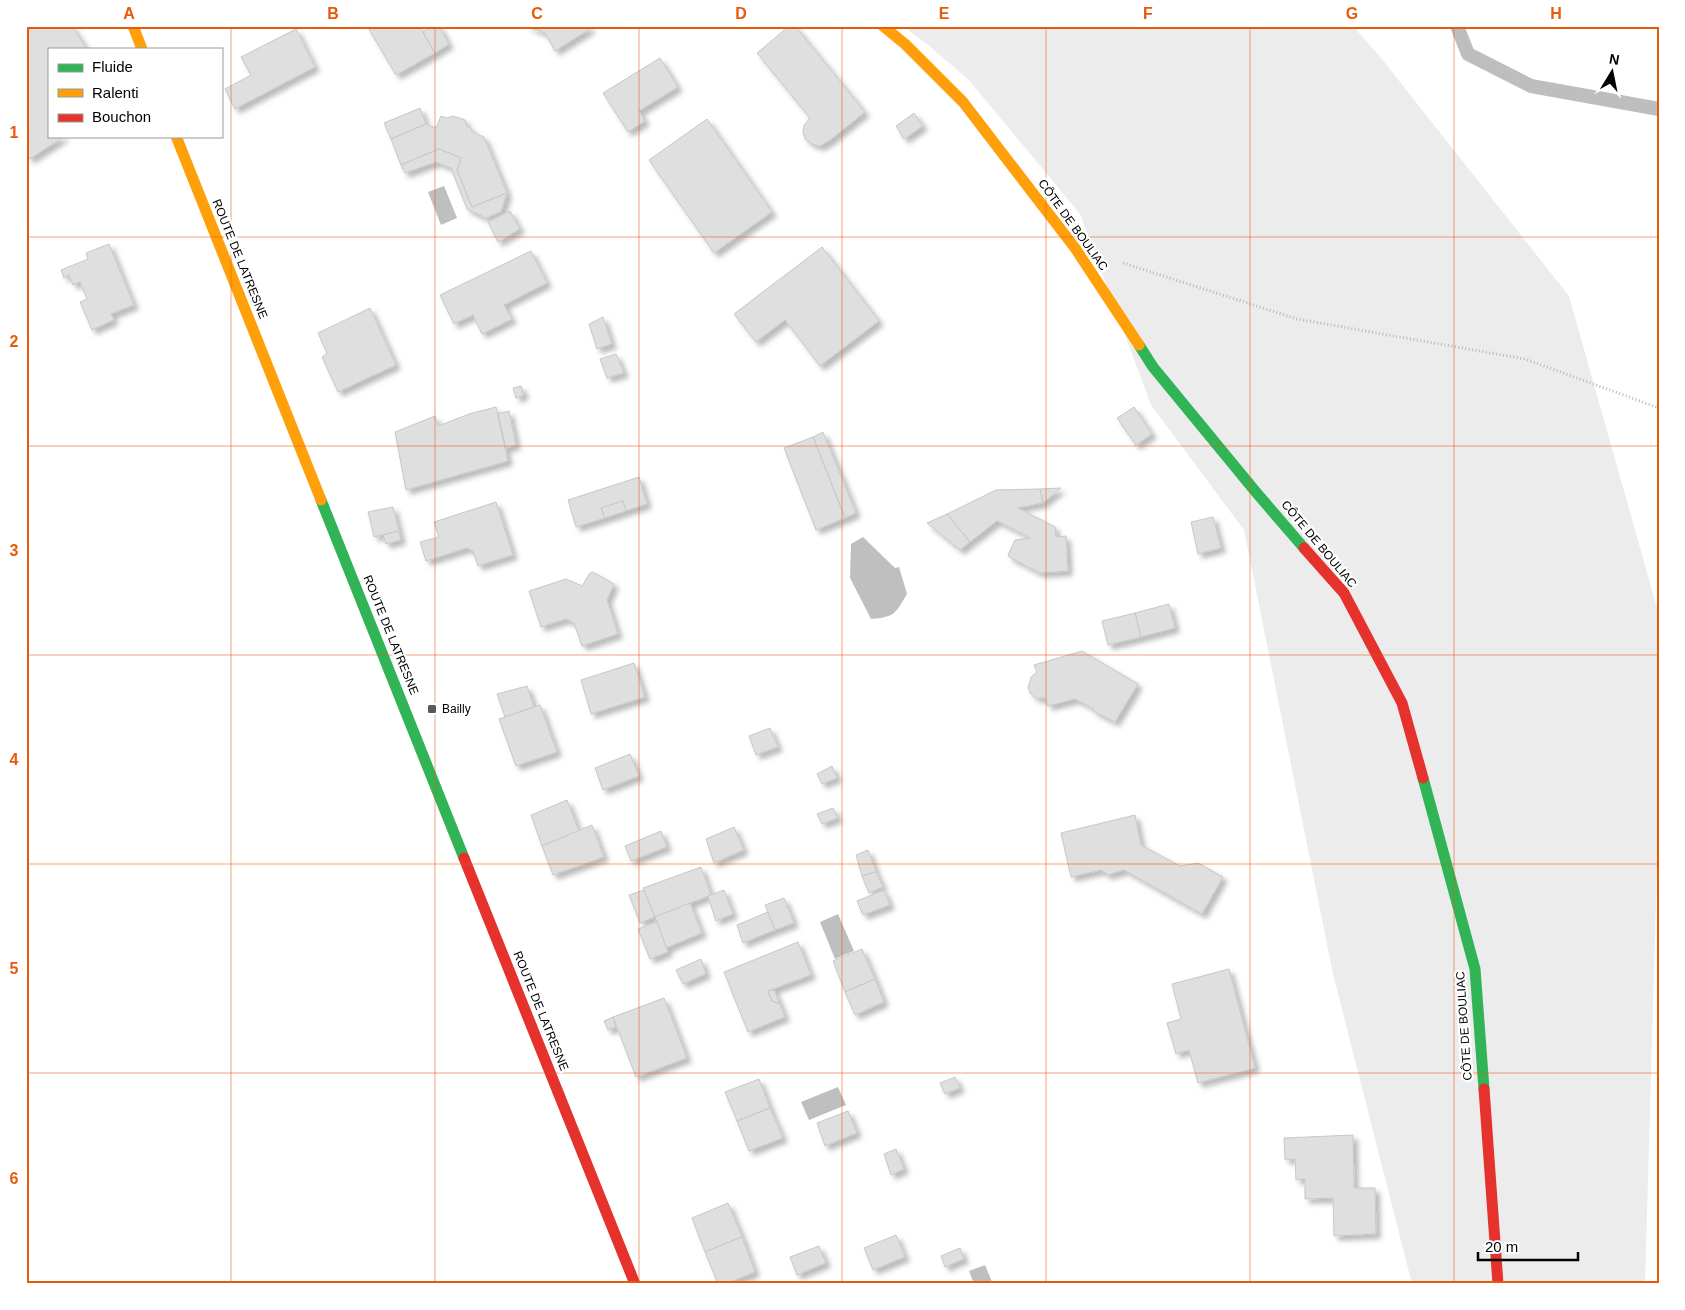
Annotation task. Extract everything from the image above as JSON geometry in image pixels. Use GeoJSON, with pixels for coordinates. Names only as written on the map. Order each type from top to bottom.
{"type":"FeatureCollection","features":[{"type":"Feature","properties":{"kind":"street"},"geometry":{"type":"LineString","coordinates":[[133,26],[142,48]]}},
{"type":"Feature","properties":{"kind":"street","name":"CÔTE DE BOULIAC"},"geometry":{"type":"LineString","coordinates":[[883,26],[905,44],[963,102],[1075,248],[1152,367],[1255,491],[1344,593],[1402,703],[1475,969],[1498,1284]]}},
{"type":"Feature","properties":{"kind":"street","name":"ROUTE DE LATRESNE"},"geometry":{"type":"LineString","coordinates":[[177,138],[635,1284]]}},
{"type":"Feature","properties":{"kind":"lane"},"geometry":{"type":"LineString","coordinates":[[1457,26],[1468,54],[1531,86],[1659,109]]}},
{"type":"Feature","properties":{"kind":"path"},"geometry":{"type":"LineString","coordinates":[[1121,263],[1297,319],[1525,358],[1659,408]]}},
{"type":"Feature","properties":{"kind":"shaded area"},"geometry":{"type":"Polygon","coordinates":[[[903,26],[1353,26],[1381,58],[1569,296],[1659,615],[1659,798],[1645,1284],[1412,1284],[1333,974],[1244,530],[1151,405],[1080,214],[969,80],[903,26]]]}},
{"type":"Feature","properties":{"kind":"shaded area"},"geometry":{"type":"Polygon","coordinates":[[[444,186],[457,218],[441,225],[428,192],[444,186]]]}},
{"type":"Feature","properties":{"kind":"shaded area"},"geometry":{"type":"Polygon","coordinates":[[[863,537],[895,568],[899,567],[907,594],[897,610],[885,617],[871,619],[850,578],[851,544],[863,537]]]}},
{"type":"Feature","properties":{"kind":"shaded area"},"geometry":{"type":"Polygon","coordinates":[[[838,914],[854,951],[835,959],[820,922],[838,914]]]}},
{"type":"Feature","properties":{"kind":"shaded area"},"geometry":{"type":"Polygon","coordinates":[[[838,1087],[846,1105],[809,1120],[801,1102],[838,1087]]]}},
{"type":"Feature","properties":{"kind":"shaded area"},"geometry":{"type":"Polygon","coordinates":[[[985,1265],[993,1284],[974,1284],[969,1271],[985,1265]]]}},
{"type":"Feature","properties":{"kind":"building"},"geometry":{"type":"Polygon","coordinates":[[[26,26],[72,26],[86,48],[48,48],[48,138],[62,138],[30,159],[26,154],[26,26]]]}},
{"type":"Feature","properties":{"kind":"building"},"geometry":{"type":"Polygon","coordinates":[[[367,26],[419,26],[435,53],[396,75],[367,26]]]}},
{"type":"Feature","properties":{"kind":"building"},"geometry":{"type":"Polygon","coordinates":[[[432,26],[439,26],[449,44],[435,53],[423,32],[432,26]]]}},
{"type":"Feature","properties":{"kind":"building"},"geometry":{"type":"Polygon","coordinates":[[[526,26],[589,26],[590,29],[555,51],[545,33],[526,26]]]}},
{"type":"Feature","properties":{"kind":"building"},"geometry":{"type":"Polygon","coordinates":[[[789,26],[795,26],[865,112],[820,146],[812,144],[805,139],[804,125],[810,118],[757,53],[789,26]]]}},
{"type":"Feature","properties":{"kind":"building"},"geometry":{"type":"Polygon","coordinates":[[[296,29],[315,67],[235,109],[225,89],[251,75],[241,57],[296,29]]]}},
{"type":"Feature","properties":{"kind":"building"},"geometry":{"type":"Polygon","coordinates":[[[660,58],[678,87],[639,111],[645,121],[628,132],[603,93],[660,58]]]}},
{"type":"Feature","properties":{"kind":"building"},"geometry":{"type":"Polygon","coordinates":[[[420,108],[426,124],[391,139],[384,123],[420,108]]]}},
{"type":"Feature","properties":{"kind":"building"},"geometry":{"type":"Polygon","coordinates":[[[914,113],[923,126],[904,139],[896,126],[914,113]]]}},
{"type":"Feature","properties":{"kind":"building"},"geometry":{"type":"Polygon","coordinates":[[[441,116],[447,118],[453,116],[465,120],[467,126],[472,129],[472,132],[484,137],[507,193],[472,207],[457,170],[461,158],[439,149],[401,165],[391,139],[426,124],[436,128],[441,116]]]}},
{"type":"Feature","properties":{"kind":"building"},"geometry":{"type":"Polygon","coordinates":[[[707,119],[772,212],[714,253],[649,160],[707,119]]]}},
{"type":"Feature","properties":{"kind":"building"},"geometry":{"type":"Polygon","coordinates":[[[439,149],[461,158],[457,170],[472,207],[507,193],[501,212],[486,218],[467,209],[451,168],[436,162],[405,173],[401,165],[439,149]]]}},
{"type":"Feature","properties":{"kind":"building"},"geometry":{"type":"Polygon","coordinates":[[[510,211],[520,229],[498,242],[488,222],[510,211]]]}},
{"type":"Feature","properties":{"kind":"building"},"geometry":{"type":"Polygon","coordinates":[[[109,244],[134,305],[111,314],[114,320],[92,330],[80,302],[87,299],[80,282],[73,285],[69,275],[64,278],[61,270],[88,259],[86,253],[109,244]]]}},
{"type":"Feature","properties":{"kind":"building"},"geometry":{"type":"Polygon","coordinates":[[[822,247],[879,321],[820,366],[785,320],[756,342],[734,314],[822,247]]]}},
{"type":"Feature","properties":{"kind":"building"},"geometry":{"type":"Polygon","coordinates":[[[531,251],[547,283],[504,305],[512,319],[482,334],[473,315],[454,324],[440,295],[531,251]]]}},
{"type":"Feature","properties":{"kind":"building"},"geometry":{"type":"Polygon","coordinates":[[[370,308],[396,365],[338,392],[322,357],[327,353],[318,333],[370,308]]]}},
{"type":"Feature","properties":{"kind":"building"},"geometry":{"type":"Polygon","coordinates":[[[603,317],[612,344],[597,349],[589,324],[603,317]]]}},
{"type":"Feature","properties":{"kind":"building"},"geometry":{"type":"Polygon","coordinates":[[[616,354],[624,373],[607,378],[600,359],[616,354]]]}},
{"type":"Feature","properties":{"kind":"building"},"geometry":{"type":"Polygon","coordinates":[[[521,386],[524,395],[516,398],[513,388],[521,386]]]}},
{"type":"Feature","properties":{"kind":"building"},"geometry":{"type":"Polygon","coordinates":[[[496,407],[508,461],[406,490],[395,432],[435,416],[438,426],[469,414],[496,407]]]}},
{"type":"Feature","properties":{"kind":"building"},"geometry":{"type":"Polygon","coordinates":[[[1134,407],[1152,434],[1136,445],[1117,418],[1134,407]]]}},
{"type":"Feature","properties":{"kind":"building"},"geometry":{"type":"Polygon","coordinates":[[[509,411],[516,445],[506,448],[498,414],[509,411]]]}},
{"type":"Feature","properties":{"kind":"building"},"geometry":{"type":"Polygon","coordinates":[[[823,432],[856,513],[845,518],[813,437],[823,432]]]}},
{"type":"Feature","properties":{"kind":"building"},"geometry":{"type":"Polygon","coordinates":[[[813,437],[845,518],[816,530],[784,448],[813,437]]]}},
{"type":"Feature","properties":{"kind":"building"},"geometry":{"type":"Polygon","coordinates":[[[639,477],[647,504],[626,511],[623,501],[601,508],[605,518],[576,527],[568,500],[639,477]]]}},
{"type":"Feature","properties":{"kind":"building"},"geometry":{"type":"Polygon","coordinates":[[[1061,488],[1043,503],[1040,489],[1061,488]]]}},
{"type":"Feature","properties":{"kind":"building"},"geometry":{"type":"Polygon","coordinates":[[[1040,489],[1043,503],[1018,508],[1055,527],[1056,537],[1066,536],[1068,571],[1040,573],[1009,557],[1008,555],[1015,540],[1031,538],[997,521],[970,542],[947,514],[996,490],[1040,489]]]}},
{"type":"Feature","properties":{"kind":"building"},"geometry":{"type":"Polygon","coordinates":[[[623,501],[626,511],[605,518],[601,508],[623,501]]]}},
{"type":"Feature","properties":{"kind":"building"},"geometry":{"type":"Polygon","coordinates":[[[496,502],[513,555],[478,566],[473,551],[467,548],[426,561],[420,542],[439,537],[434,522],[496,502]]]}},
{"type":"Feature","properties":{"kind":"building"},"geometry":{"type":"Polygon","coordinates":[[[393,507],[399,531],[374,537],[368,512],[393,507]]]}},
{"type":"Feature","properties":{"kind":"building"},"geometry":{"type":"Polygon","coordinates":[[[947,514],[970,542],[960,550],[927,523],[947,514]]]}},
{"type":"Feature","properties":{"kind":"building"},"geometry":{"type":"Polygon","coordinates":[[[1213,517],[1221,548],[1198,554],[1191,522],[1213,517]]]}},
{"type":"Feature","properties":{"kind":"building"},"geometry":{"type":"Polygon","coordinates":[[[399,531],[401,540],[386,544],[383,535],[399,531]]]}},
{"type":"Feature","properties":{"kind":"building"},"geometry":{"type":"Polygon","coordinates":[[[593,572],[614,584],[607,600],[618,634],[582,646],[574,623],[566,619],[541,627],[529,591],[566,579],[582,586],[590,573],[593,572]]]}},
{"type":"Feature","properties":{"kind":"building"},"geometry":{"type":"Polygon","coordinates":[[[1169,604],[1175,628],[1141,637],[1135,613],[1169,604]]]}},
{"type":"Feature","properties":{"kind":"building"},"geometry":{"type":"Polygon","coordinates":[[[1135,613],[1141,637],[1108,645],[1102,621],[1135,613]]]}},
{"type":"Feature","properties":{"kind":"building"},"geometry":{"type":"Polygon","coordinates":[[[1082,651],[1138,684],[1115,722],[1075,699],[1048,706],[1045,698],[1036,698],[1030,693],[1028,688],[1031,677],[1037,672],[1034,665],[1082,651]]]}},
{"type":"Feature","properties":{"kind":"building"},"geometry":{"type":"Polygon","coordinates":[[[634,663],[645,697],[591,714],[581,680],[634,663]]]}},
{"type":"Feature","properties":{"kind":"building"},"geometry":{"type":"Polygon","coordinates":[[[527,686],[534,707],[505,717],[497,694],[527,686]]]}},
{"type":"Feature","properties":{"kind":"building"},"geometry":{"type":"Polygon","coordinates":[[[540,705],[557,752],[516,766],[499,719],[540,705]]]}},
{"type":"Feature","properties":{"kind":"building"},"geometry":{"type":"Polygon","coordinates":[[[770,728],[778,747],[756,755],[749,736],[770,728]]]}},
{"type":"Feature","properties":{"kind":"building"},"geometry":{"type":"Polygon","coordinates":[[[630,754],[639,776],[603,790],[595,768],[630,754]]]}},
{"type":"Feature","properties":{"kind":"building"},"geometry":{"type":"Polygon","coordinates":[[[832,766],[837,778],[822,784],[817,774],[832,766]]]}},
{"type":"Feature","properties":{"kind":"building"},"geometry":{"type":"Polygon","coordinates":[[[567,800],[579,831],[542,846],[531,815],[567,800]]]}},
{"type":"Feature","properties":{"kind":"building"},"geometry":{"type":"Polygon","coordinates":[[[833,808],[838,818],[822,824],[817,814],[833,808]]]}},
{"type":"Feature","properties":{"kind":"building"},"geometry":{"type":"Polygon","coordinates":[[[1135,815],[1141,845],[1180,866],[1198,863],[1223,877],[1202,914],[1124,870],[1108,875],[1101,870],[1071,877],[1061,833],[1135,815]]]}},
{"type":"Feature","properties":{"kind":"building"},"geometry":{"type":"Polygon","coordinates":[[[592,825],[604,857],[553,875],[542,846],[592,825]]]}},
{"type":"Feature","properties":{"kind":"building"},"geometry":{"type":"Polygon","coordinates":[[[734,827],[744,850],[714,863],[706,839],[734,827]]]}},
{"type":"Feature","properties":{"kind":"building"},"geometry":{"type":"Polygon","coordinates":[[[661,831],[667,847],[631,861],[625,846],[661,831]]]}},
{"type":"Feature","properties":{"kind":"building"},"geometry":{"type":"Polygon","coordinates":[[[868,850],[876,872],[862,876],[856,855],[868,850]]]}},
{"type":"Feature","properties":{"kind":"building"},"geometry":{"type":"Polygon","coordinates":[[[701,867],[711,895],[655,917],[643,888],[701,867]]]}},
{"type":"Feature","properties":{"kind":"building"},"geometry":{"type":"Polygon","coordinates":[[[876,872],[883,887],[869,893],[862,876],[876,872]]]}},
{"type":"Feature","properties":{"kind":"building"},"geometry":{"type":"Polygon","coordinates":[[[644,890],[655,917],[640,923],[629,895],[644,890]]]}},
{"type":"Feature","properties":{"kind":"building"},"geometry":{"type":"Polygon","coordinates":[[[724,890],[733,914],[716,921],[708,896],[724,890]]]}},
{"type":"Feature","properties":{"kind":"building"},"geometry":{"type":"Polygon","coordinates":[[[884,890],[890,905],[863,915],[857,901],[884,890]]]}},
{"type":"Feature","properties":{"kind":"building"},"geometry":{"type":"Polygon","coordinates":[[[784,898],[794,923],[775,930],[765,905],[784,898]]]}},
{"type":"Feature","properties":{"kind":"building"},"geometry":{"type":"Polygon","coordinates":[[[690,903],[702,933],[666,948],[655,917],[690,903]]]}},
{"type":"Feature","properties":{"kind":"building"},"geometry":{"type":"Polygon","coordinates":[[[768,912],[775,930],[743,943],[737,925],[768,912]]]}},
{"type":"Feature","properties":{"kind":"building"},"geometry":{"type":"Polygon","coordinates":[[[657,922],[668,952],[650,959],[638,929],[657,922]]]}},
{"type":"Feature","properties":{"kind":"building"},"geometry":{"type":"Polygon","coordinates":[[[798,942],[811,975],[768,991],[772,1001],[780,1004],[785,1017],[748,1032],[724,972],[798,942]]]}},
{"type":"Feature","properties":{"kind":"building"},"geometry":{"type":"Polygon","coordinates":[[[862,949],[875,979],[845,992],[833,961],[862,949]]]}},
{"type":"Feature","properties":{"kind":"building"},"geometry":{"type":"Polygon","coordinates":[[[701,959],[706,974],[683,984],[676,970],[701,959]]]}},
{"type":"Feature","properties":{"kind":"building"},"geometry":{"type":"Polygon","coordinates":[[[1229,969],[1255,1068],[1198,1083],[1189,1050],[1176,1054],[1167,1023],[1181,1019],[1172,984],[1229,969]]]}},
{"type":"Feature","properties":{"kind":"building"},"geometry":{"type":"Polygon","coordinates":[[[875,979],[884,1002],[855,1015],[845,992],[875,979]]]}},
{"type":"Feature","properties":{"kind":"building"},"geometry":{"type":"Polygon","coordinates":[[[774,990],[780,1004],[772,1001],[768,991],[774,990]]]}},
{"type":"Feature","properties":{"kind":"building"},"geometry":{"type":"Polygon","coordinates":[[[664,998],[687,1058],[636,1077],[613,1017],[664,998]]]}},
{"type":"Feature","properties":{"kind":"building"},"geometry":{"type":"Polygon","coordinates":[[[613,1017],[616,1027],[608,1030],[604,1021],[613,1017]]]}},
{"type":"Feature","properties":{"kind":"building"},"geometry":{"type":"Polygon","coordinates":[[[955,1077],[960,1088],[945,1094],[940,1083],[955,1077]]]}},
{"type":"Feature","properties":{"kind":"building"},"geometry":{"type":"Polygon","coordinates":[[[759,1079],[770,1108],[737,1121],[725,1092],[759,1079]]]}},
{"type":"Feature","properties":{"kind":"building"},"geometry":{"type":"Polygon","coordinates":[[[770,1108],[783,1138],[749,1151],[737,1121],[770,1108]]]}},
{"type":"Feature","properties":{"kind":"building"},"geometry":{"type":"Polygon","coordinates":[[[848,1111],[857,1133],[825,1146],[817,1123],[848,1111]]]}},
{"type":"Feature","properties":{"kind":"building"},"geometry":{"type":"Polygon","coordinates":[[[1353,1135],[1354,1188],[1375,1188],[1376,1234],[1334,1236],[1333,1198],[1305,1199],[1305,1179],[1296,1180],[1295,1159],[1285,1160],[1284,1138],[1353,1135]]]}},
{"type":"Feature","properties":{"kind":"building"},"geometry":{"type":"Polygon","coordinates":[[[896,1149],[904,1169],[891,1175],[884,1154],[896,1149]]]}},
{"type":"Feature","properties":{"kind":"building"},"geometry":{"type":"Polygon","coordinates":[[[728,1203],[742,1237],[705,1252],[692,1218],[728,1203]]]}},
{"type":"Feature","properties":{"kind":"building"},"geometry":{"type":"Polygon","coordinates":[[[896,1235],[905,1257],[873,1270],[864,1248],[896,1235]]]}},
{"type":"Feature","properties":{"kind":"building"},"geometry":{"type":"Polygon","coordinates":[[[742,1237],[755,1272],[726,1284],[718,1284],[705,1252],[742,1237]]]}},
{"type":"Feature","properties":{"kind":"building"},"geometry":{"type":"Polygon","coordinates":[[[819,1246],[826,1263],[797,1275],[790,1257],[819,1246]]]}},
{"type":"Feature","properties":{"kind":"building"},"geometry":{"type":"Polygon","coordinates":[[[960,1248],[964,1259],[945,1267],[941,1256],[960,1248]]]}},
{"type":"Feature","properties":{"kind":"traffic: fast"},"geometry":{"type":"LineString","coordinates":[[1139,345],[1153,367],[1304,548]]}},
{"type":"Feature","properties":{"kind":"traffic: fast"},"geometry":{"type":"LineString","coordinates":[[321,500],[464,858]]}},
{"type":"Feature","properties":{"kind":"traffic: fast"},"geometry":{"type":"LineString","coordinates":[[1423,778],[1475,969],[1484,1089]]}},
{"type":"Feature","properties":{"kind":"traffic: slow"},"geometry":{"type":"LineString","coordinates":[[133,26],[142,48]]}},
{"type":"Feature","properties":{"kind":"traffic: slow"},"geometry":{"type":"LineString","coordinates":[[883,26],[905,44],[963,102],[1075,248],[1139,345]]}},
{"type":"Feature","properties":{"kind":"traffic: slow"},"geometry":{"type":"LineString","coordinates":[[177,138],[321,500]]}},
{"type":"Feature","properties":{"kind":"traffic: jam"},"geometry":{"type":"LineString","coordinates":[[1304,548],[1344,593],[1402,703],[1423,778]]}},
{"type":"Feature","properties":{"kind":"traffic: jam"},"geometry":{"type":"LineString","coordinates":[[464,858],[635,1284]]}},
{"type":"Feature","properties":{"kind":"traffic: jam"},"geometry":{"type":"LineString","coordinates":[[1484,1089],[1498,1284]]}},
{"type":"Feature","properties":{"kind":"place","name":"Bailly"},"geometry":{"type":"Point","coordinates":[432,709]}}]}
